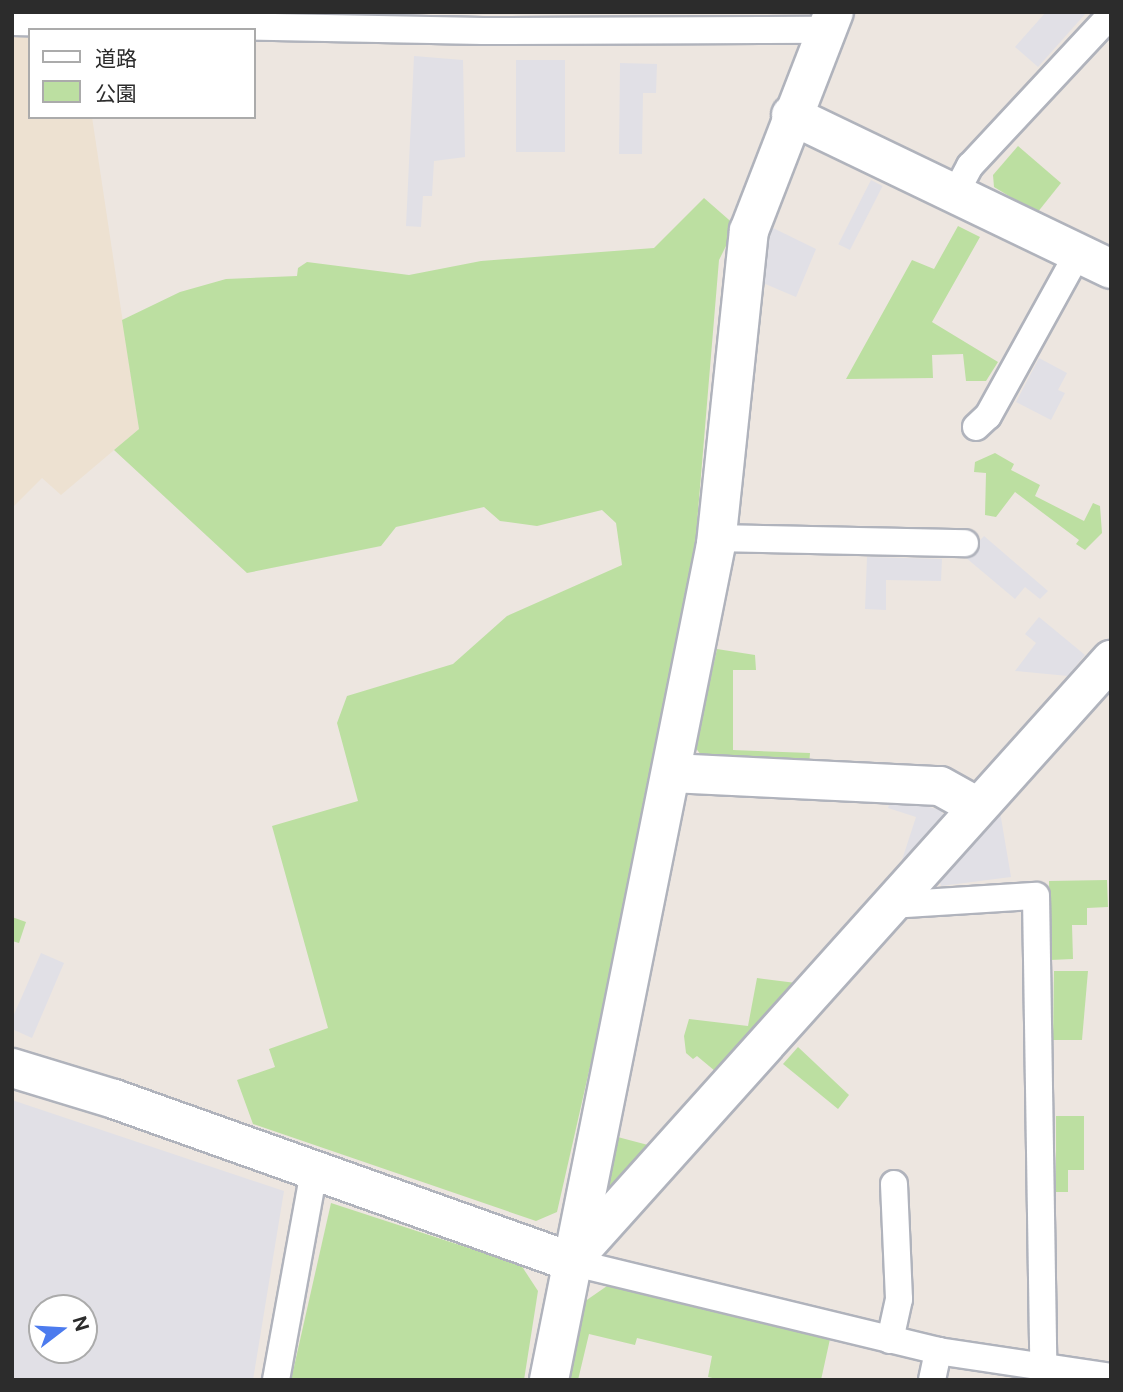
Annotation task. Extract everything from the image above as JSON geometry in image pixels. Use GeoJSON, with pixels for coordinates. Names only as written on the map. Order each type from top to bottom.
{"type":"FeatureCollection","features":[{"type":"Feature","properties":{"kind":"street"},"geometry":{"type":"LineString","coordinates":[[549,1380],[716,538],[749,231],[791,115],[830,21]]}},
{"type":"Feature","properties":{"kind":"street"},"geometry":{"type":"LineString","coordinates":[[791,115],[1094,261]]}},
{"type":"Feature","properties":{"kind":"street"},"geometry":{"type":"LineString","coordinates":[[571,1262],[1111,660]]}},
{"type":"Feature","properties":{"kind":"street"},"geometry":{"type":"LineString","coordinates":[[671,773],[940,786],[978,807]]}},
{"type":"Feature","properties":{"kind":"street"},"geometry":{"type":"LineString","coordinates":[[12,1068],[114,1099],[571,1262]]}},
{"type":"Feature","properties":{"kind":"lane"},"geometry":{"type":"LineString","coordinates":[[955,194],[970,166],[1111,15]]}},
{"type":"Feature","properties":{"kind":"lane"},"geometry":{"type":"LineString","coordinates":[[12,22],[188,18],[483,31],[830,21]]}},
{"type":"Feature","properties":{"kind":"lane"},"geometry":{"type":"LineString","coordinates":[[975,427],[988,416],[1094,261]]}},
{"type":"Feature","properties":{"kind":"lane"},"geometry":{"type":"LineString","coordinates":[[716,538],[965,543]]}},
{"type":"Feature","properties":{"kind":"lane"},"geometry":{"type":"LineString","coordinates":[[891,905],[1036,896],[1043,1365]]}},
{"type":"Feature","properties":{"kind":"lane"},"geometry":{"type":"LineString","coordinates":[[276,1380],[314,1171]]}},
{"type":"Feature","properties":{"kind":"lane"},"geometry":{"type":"LineString","coordinates":[[890,1340],[900,1299],[894,1184]]}},
{"type":"Feature","properties":{"kind":"lane"},"geometry":{"type":"LineString","coordinates":[[571,1262],[937,1351],[1111,1377]]}},
{"type":"Feature","properties":{"kind":"lane"},"geometry":{"type":"LineString","coordinates":[[932,1380],[937,1351]]}},
{"type":"Feature","properties":{"kind":"shaded area"},"geometry":{"type":"Polygon","coordinates":[[[1046,12],[1087,12],[1038,67],[1015,47],[1046,12]]]}},
{"type":"Feature","properties":{"kind":"shaded area"},"geometry":{"type":"Polygon","coordinates":[[[12,37],[28,37],[28,119],[92,119],[139,429],[61,495],[42,478],[12,508],[12,37]]]}},
{"type":"Feature","properties":{"kind":"shaded area"},"geometry":{"type":"Polygon","coordinates":[[[414,56],[463,60],[465,157],[434,161],[432,196],[423,196],[421,227],[406,226],[414,56]]]}},
{"type":"Feature","properties":{"kind":"shaded area"},"geometry":{"type":"Polygon","coordinates":[[[516,60],[565,60],[565,152],[516,152],[516,60]]]}},
{"type":"Feature","properties":{"kind":"shaded area"},"geometry":{"type":"Polygon","coordinates":[[[620,63],[657,64],[656,93],[643,93],[642,154],[619,154],[620,63]]]}},
{"type":"Feature","properties":{"kind":"shaded area"},"geometry":{"type":"Polygon","coordinates":[[[871,180],[883,186],[850,250],[838,244],[871,180]]]}},
{"type":"Feature","properties":{"kind":"shaded area"},"geometry":{"type":"Polygon","coordinates":[[[771,227],[816,249],[796,297],[763,283],[771,227]]]}},
{"type":"Feature","properties":{"kind":"shaded area"},"geometry":{"type":"Polygon","coordinates":[[[1039,358],[1067,373],[1058,390],[1065,393],[1051,420],[1016,402],[1039,358]]]}},
{"type":"Feature","properties":{"kind":"shaded area"},"geometry":{"type":"Polygon","coordinates":[[[984,536],[1048,591],[1040,599],[1025,587],[1015,599],[965,557],[984,536]]]}},
{"type":"Feature","properties":{"kind":"shaded area"},"geometry":{"type":"Polygon","coordinates":[[[867,557],[942,559],[941,581],[886,580],[886,610],[865,609],[867,557]]]}},
{"type":"Feature","properties":{"kind":"shaded area"},"geometry":{"type":"Polygon","coordinates":[[[1039,617],[1085,655],[1068,676],[1015,671],[1036,643],[1025,634],[1039,617]]]}},
{"type":"Feature","properties":{"kind":"shaded area"},"geometry":{"type":"Polygon","coordinates":[[[891,798],[941,810],[945,818],[908,864],[902,860],[916,817],[888,808],[891,798]]]}},
{"type":"Feature","properties":{"kind":"shaded area"},"geometry":{"type":"Polygon","coordinates":[[[1000,812],[1011,877],[941,886],[938,875],[1000,812]]]}},
{"type":"Feature","properties":{"kind":"shaded area"},"geometry":{"type":"Polygon","coordinates":[[[41,953],[64,963],[32,1038],[12,1029],[12,1019],[41,953]]]}},
{"type":"Feature","properties":{"kind":"shaded area"},"geometry":{"type":"Polygon","coordinates":[[[12,1100],[284,1191],[253,1380],[12,1380],[12,1100]]]}},
{"type":"Feature","properties":{"kind":"green space"},"geometry":{"type":"Polygon","coordinates":[[[1018,146],[1061,183],[1037,213],[994,187],[993,175],[1018,146]]]}},
{"type":"Feature","properties":{"kind":"green space"},"geometry":{"type":"Polygon","coordinates":[[[704,198],[736,226],[719,260],[695,547],[627,904],[557,1212],[536,1221],[253,1124],[237,1080],[275,1067],[269,1049],[328,1028],[272,826],[358,801],[337,723],[347,696],[453,664],[507,616],[622,565],[616,523],[602,510],[537,526],[500,521],[484,507],[396,527],[381,546],[247,573],[114,450],[139,429],[122,320],[180,292],[226,279],[297,276],[298,268],[307,262],[409,275],[481,261],[654,248],[704,198]]]}},
{"type":"Feature","properties":{"kind":"green space"},"geometry":{"type":"Polygon","coordinates":[[[958,226],[980,237],[932,322],[998,362],[986,381],[966,381],[963,354],[932,355],[933,378],[846,379],[912,260],[934,269],[958,226]]]}},
{"type":"Feature","properties":{"kind":"green space"},"geometry":{"type":"Polygon","coordinates":[[[995,453],[1014,464],[1011,470],[1040,485],[1035,496],[1084,521],[1093,503],[1100,506],[1102,533],[1085,550],[1076,544],[1079,540],[1015,492],[996,517],[985,515],[986,473],[974,472],[975,462],[995,453]]]}},
{"type":"Feature","properties":{"kind":"green space"},"geometry":{"type":"Polygon","coordinates":[[[717,649],[755,655],[756,670],[733,670],[733,750],[810,753],[809,766],[704,759],[695,747],[717,649]]]}},
{"type":"Feature","properties":{"kind":"green space"},"geometry":{"type":"Polygon","coordinates":[[[1107,880],[1108,907],[1087,908],[1087,925],[1072,925],[1073,959],[1050,960],[1049,881],[1107,880]]]}},
{"type":"Feature","properties":{"kind":"green space"},"geometry":{"type":"Polygon","coordinates":[[[12,917],[26,922],[19,943],[12,941],[12,917]]]}},
{"type":"Feature","properties":{"kind":"green space"},"geometry":{"type":"Polygon","coordinates":[[[1054,971],[1088,971],[1082,1040],[1053,1040],[1054,971]]]}},
{"type":"Feature","properties":{"kind":"green space"},"geometry":{"type":"Polygon","coordinates":[[[757,978],[796,983],[715,1071],[697,1056],[693,1059],[686,1053],[684,1036],[689,1019],[748,1026],[757,978]]]}},
{"type":"Feature","properties":{"kind":"green space"},"geometry":{"type":"Polygon","coordinates":[[[798,1047],[849,1095],[838,1109],[783,1064],[798,1047]]]}},
{"type":"Feature","properties":{"kind":"green space"},"geometry":{"type":"Polygon","coordinates":[[[1056,1116],[1084,1116],[1084,1170],[1068,1170],[1068,1192],[1056,1192],[1056,1116]]]}},
{"type":"Feature","properties":{"kind":"green space"},"geometry":{"type":"Polygon","coordinates":[[[610,1135],[648,1145],[610,1192],[595,1189],[610,1135]]]}},
{"type":"Feature","properties":{"kind":"green space"},"geometry":{"type":"Polygon","coordinates":[[[331,1203],[521,1265],[538,1291],[524,1380],[291,1380],[331,1203]]]}},
{"type":"Feature","properties":{"kind":"green space"},"geometry":{"type":"Polygon","coordinates":[[[607,1286],[830,1339],[821,1380],[721,1380],[708,1377],[712,1356],[637,1338],[635,1345],[589,1334],[578,1380],[564,1380],[581,1304],[607,1286]]]}}]}
